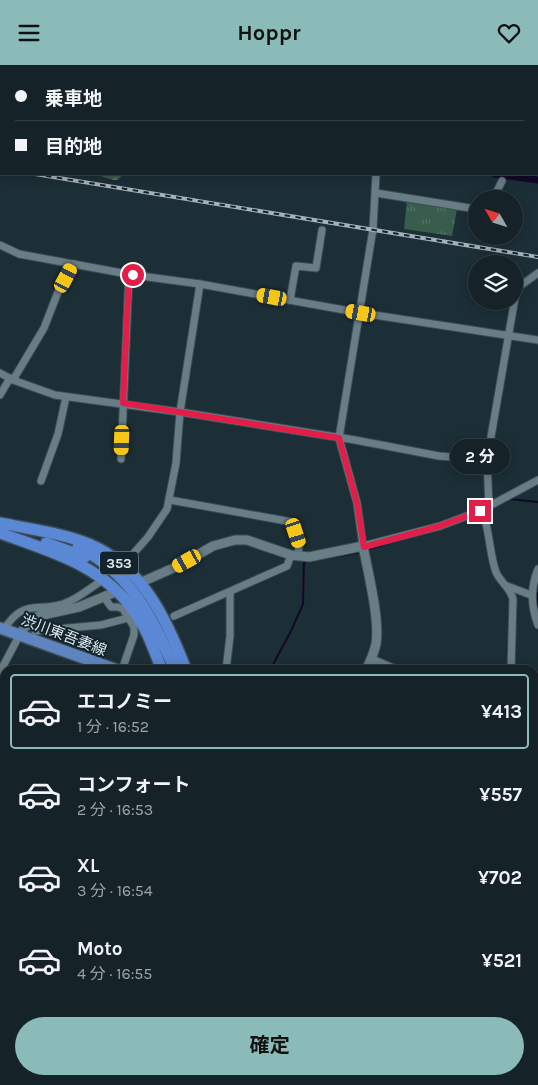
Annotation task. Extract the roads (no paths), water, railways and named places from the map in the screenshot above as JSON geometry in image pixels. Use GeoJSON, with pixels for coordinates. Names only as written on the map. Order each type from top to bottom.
{"type":"FeatureCollection","features":[{"type":"Feature","properties":{"kind":"highway","name":"353"},"geometry":{"type":"LineString","coordinates":[[0,524],[76,545],[93,555],[123,580],[144,605],[154,621],[173,665]]}},
{"type":"Feature","properties":{"kind":"highway","name":"353"},"geometry":{"type":"LineString","coordinates":[[0,524],[60,535],[88,544],[114,559],[136,578],[153,600],[172,634],[184,665]]}},
{"type":"Feature","properties":{"kind":"highway","name":"353"},"geometry":{"type":"LineString","coordinates":[[0,532],[77,553],[123,580]]}},
{"type":"Feature","properties":{"kind":"highway","name":"353"},"geometry":{"type":"LineString","coordinates":[[0,532],[76,561],[97,573],[126,600],[151,641],[160,665]]}},
{"type":"Feature","properties":{"kind":"main road","name":"渋川東吾妻線"},"geometry":{"type":"LineString","coordinates":[[2,628],[102,665]]}},
{"type":"Feature","properties":{"kind":"street"},"geometry":{"type":"LineString","coordinates":[[369,665],[376,644],[376,624],[357,503],[339,438],[361,313],[373,229],[376,175]]}},
{"type":"Feature","properties":{"kind":"street"},"geometry":{"type":"LineString","coordinates":[[498,190],[502,181]]}},
{"type":"Feature","properties":{"kind":"street"},"geometry":{"type":"LineString","coordinates":[[376,193],[468,208]]}},
{"type":"Feature","properties":{"kind":"street"},"geometry":{"type":"LineString","coordinates":[[296,266],[316,268],[322,230]]}},
{"type":"Feature","properties":{"kind":"street"},"geometry":{"type":"LineString","coordinates":[[0,245],[19,254],[129,275],[200,284],[361,313],[538,340]]}},
{"type":"Feature","properties":{"kind":"street"},"geometry":{"type":"LineString","coordinates":[[290,300],[298,258]]}},
{"type":"Feature","properties":{"kind":"street"},"geometry":{"type":"LineString","coordinates":[[0,395],[44,328],[58,292],[74,264]]}},
{"type":"Feature","properties":{"kind":"street"},"geometry":{"type":"LineString","coordinates":[[511,665],[513,599],[511,590],[497,574],[484,511],[487,461],[517,290],[538,273]]}},
{"type":"Feature","properties":{"kind":"street"},"geometry":{"type":"LineString","coordinates":[[121,459],[129,275]]}},
{"type":"Feature","properties":{"kind":"street"},"geometry":{"type":"LineString","coordinates":[[125,563],[162,518],[170,500],[176,463],[180,412],[200,284]]}},
{"type":"Feature","properties":{"kind":"street"},"geometry":{"type":"LineString","coordinates":[[0,373],[55,395],[66,397],[123,403],[439,456],[487,461]]}},
{"type":"Feature","properties":{"kind":"street"},"geometry":{"type":"LineString","coordinates":[[41,481],[58,434],[66,397]]}},
{"type":"Feature","properties":{"kind":"street"},"geometry":{"type":"LineString","coordinates":[[144,581],[178,566],[213,546],[227,541],[247,540],[295,555],[309,557],[364,550],[484,511],[538,480]]}},
{"type":"Feature","properties":{"kind":"street"},"geometry":{"type":"LineString","coordinates":[[170,500],[292,522],[299,544],[295,555],[287,566],[174,615]]}},
{"type":"Feature","properties":{"kind":"street"},"geometry":{"type":"LineString","coordinates":[[538,569],[531,595],[533,613],[538,625]]}},
{"type":"Feature","properties":{"kind":"street"},"geometry":{"type":"LineString","coordinates":[[2,628],[23,609],[63,604],[79,597],[101,581]]}},
{"type":"Feature","properties":{"kind":"street"},"geometry":{"type":"LineString","coordinates":[[507,586],[531,595]]}},
{"type":"Feature","properties":{"kind":"street"},"geometry":{"type":"LineString","coordinates":[[227,665],[230,636],[230,592]]}},
{"type":"Feature","properties":{"kind":"street"},"geometry":{"type":"LineString","coordinates":[[4,665],[20,634],[38,616],[79,607],[113,593]]}},
{"type":"Feature","properties":{"kind":"street"},"geometry":{"type":"LineString","coordinates":[[104,597],[109,606],[123,609],[134,627],[134,635],[124,665]]}},
{"type":"Feature","properties":{"kind":"street"},"geometry":{"type":"LineString","coordinates":[[35,631],[101,625],[128,618]]}},
{"type":"Feature","properties":{"kind":"street"},"geometry":{"type":"LineString","coordinates":[[372,659],[386,665]]}},
{"type":"Feature","properties":{"kind":"waterway"},"geometry":{"type":"LineString","coordinates":[[502,175],[538,180]]}},
{"type":"Feature","properties":{"kind":"waterway"},"geometry":{"type":"LineString","coordinates":[[505,501],[510,499],[538,502]]}},
{"type":"Feature","properties":{"kind":"waterway"},"geometry":{"type":"LineString","coordinates":[[441,529],[462,521]]}},
{"type":"Feature","properties":{"kind":"waterway"},"geometry":{"type":"LineString","coordinates":[[367,550],[388,543]]}},
{"type":"Feature","properties":{"kind":"waterway"},"geometry":{"type":"LineString","coordinates":[[273,665],[303,604],[304,562],[362,552]]}},
{"type":"Feature","properties":{"kind":"waterway"},"geometry":{"type":"LineString","coordinates":[[538,593],[538,608]]}},
{"type":"Feature","properties":{"kind":"railway"},"geometry":{"type":"LineString","coordinates":[[41,175],[538,257]]}}]}
